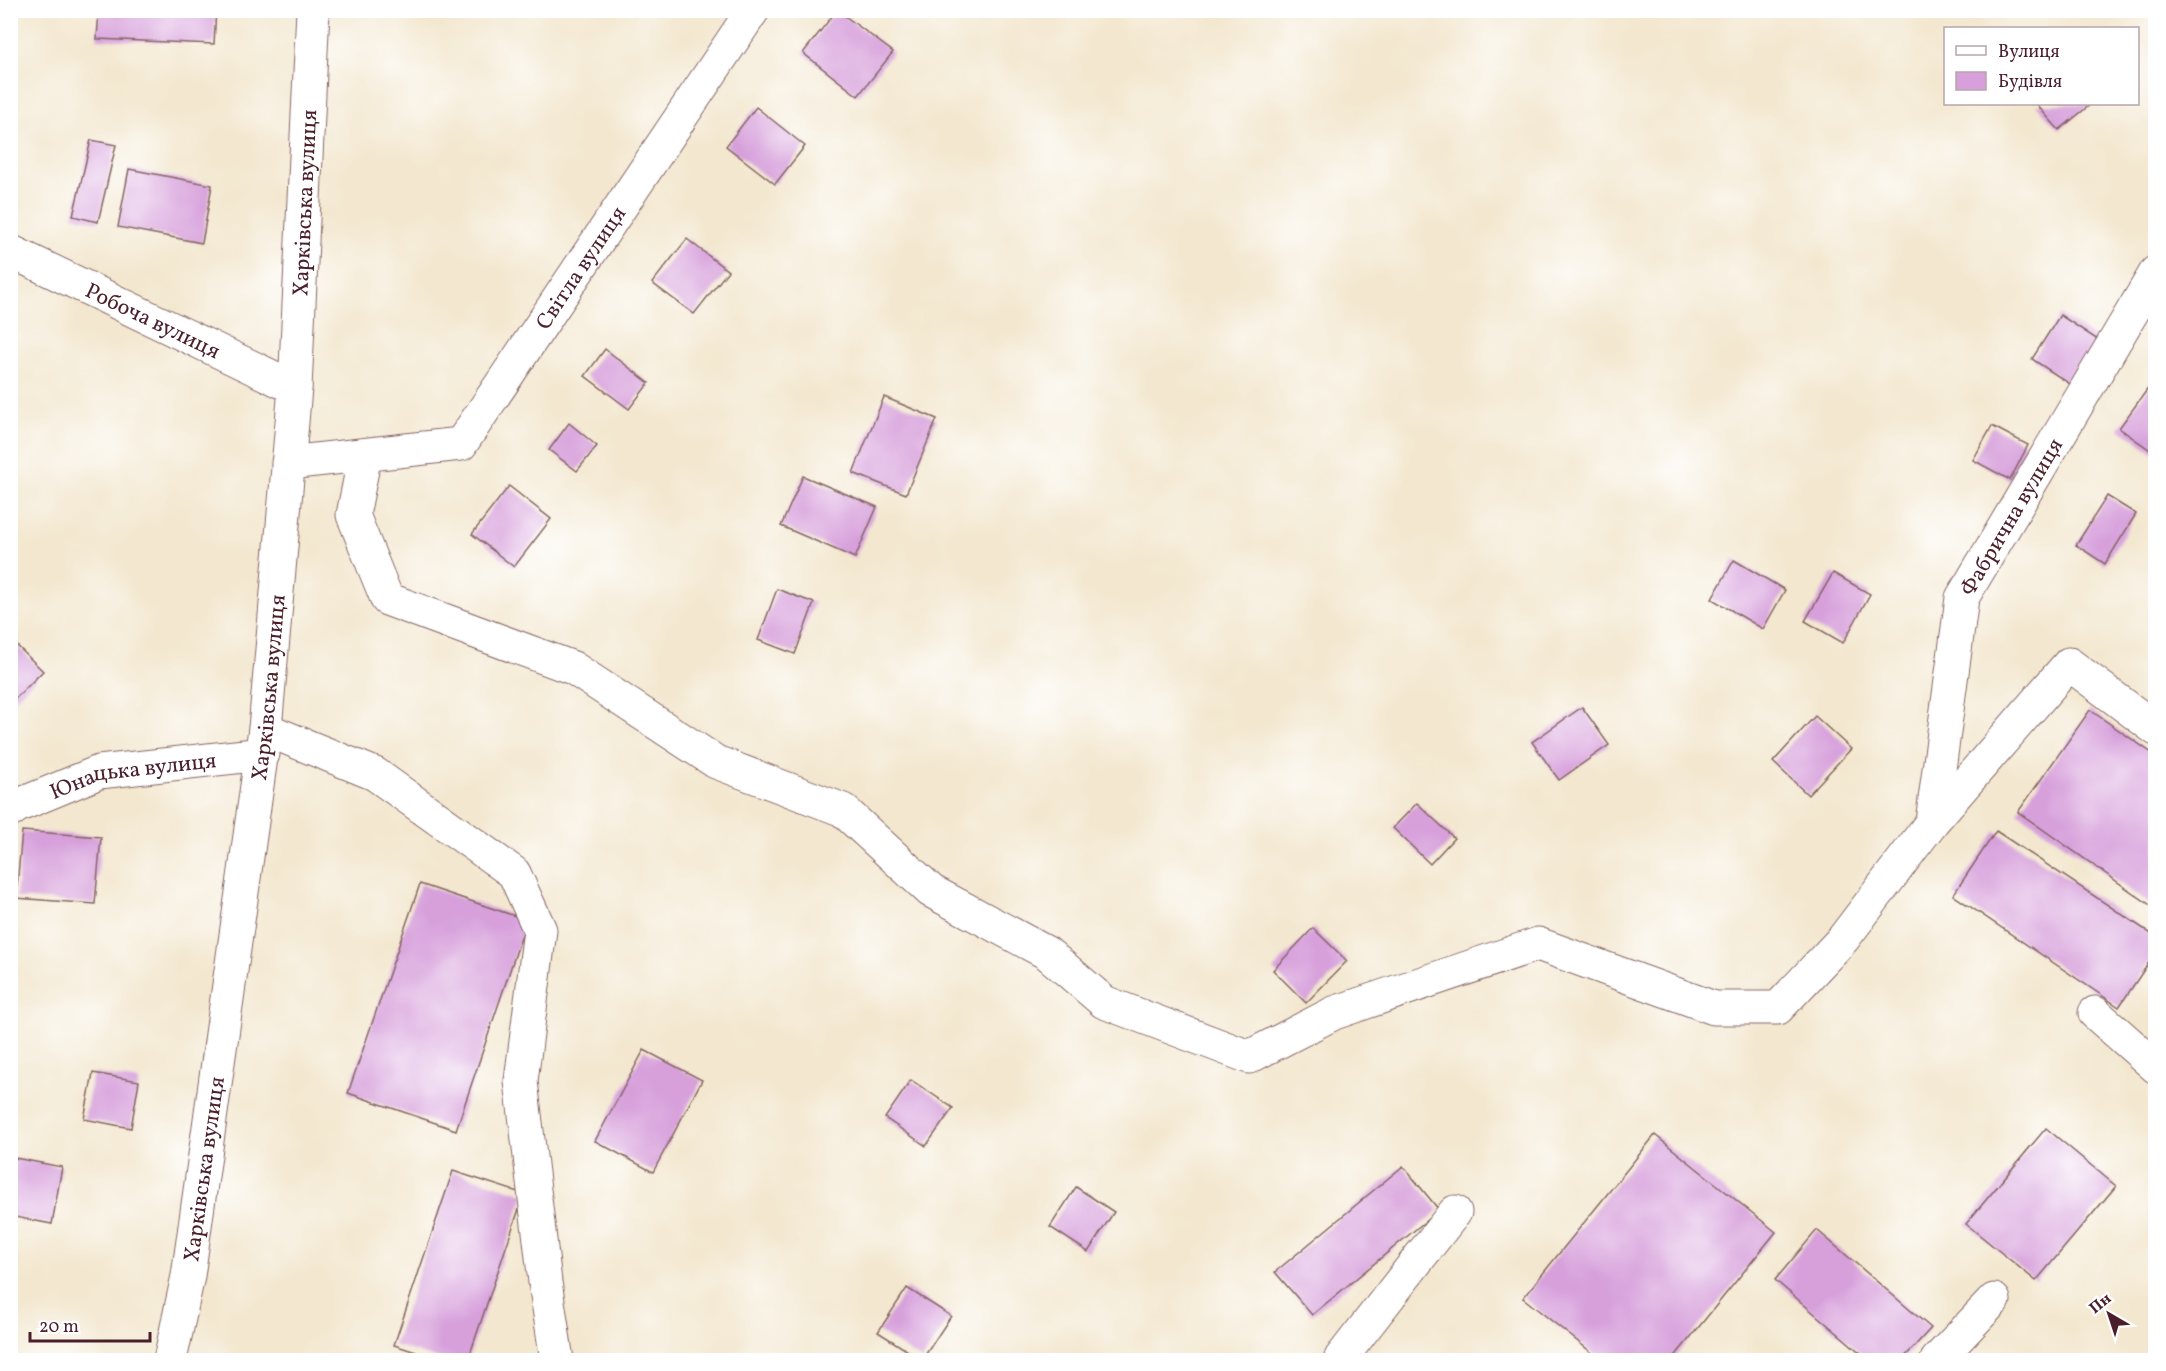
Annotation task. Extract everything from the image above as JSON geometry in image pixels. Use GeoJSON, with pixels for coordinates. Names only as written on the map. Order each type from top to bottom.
{"type":"FeatureCollection","features":[{"type":"Feature","properties":{"kind":"street","name":"Харківська вулиця"},"geometry":{"type":"LineString","coordinates":[[170,1360],[188,1276],[264,742],[295,388],[313,10]]}},
{"type":"Feature","properties":{"kind":"street","name":"Світла вулиця"},"geometry":{"type":"LineString","coordinates":[[288,463],[461,444],[753,10]]}},
{"type":"Feature","properties":{"kind":"street","name":"Робоча вулиця"},"geometry":{"type":"LineString","coordinates":[[10,251],[295,388]]}},
{"type":"Feature","properties":{"kind":"street","name":"Фабрична вулиця"},"geometry":{"type":"LineString","coordinates":[[1932,822],[1962,598],[2156,272]]}},
{"type":"Feature","properties":{"kind":"street"},"geometry":{"type":"LineString","coordinates":[[365,455],[353,516],[387,599],[573,668],[716,762],[843,810],[931,891],[1047,953],[1104,1002],[1249,1057],[1334,1013],[1538,944],[1714,1008],[1778,1008],[1843,939],[1932,822],[2069,664],[2156,729]]}},
{"type":"Feature","properties":{"kind":"street"},"geometry":{"type":"LineString","coordinates":[[264,742],[375,774],[514,873],[540,930],[521,1081],[545,1282],[557,1360]]}},
{"type":"Feature","properties":{"kind":"street","name":"Юнацька вулиця"},"geometry":{"type":"LineString","coordinates":[[10,812],[17,806],[99,772],[264,742]]}},
{"type":"Feature","properties":{"kind":"street"},"geometry":{"type":"LineString","coordinates":[[2095,1013],[2156,1067]]}},
{"type":"Feature","properties":{"kind":"street"},"geometry":{"type":"LineString","coordinates":[[1344,1360],[1341,1358],[1455,1212]]}},
{"type":"Feature","properties":{"kind":"street"},"geometry":{"type":"LineString","coordinates":[[1937,1360],[1994,1300]]}},
{"type":"Feature","properties":{"kind":"building"},"geometry":{"type":"Polygon","coordinates":[[[99,10],[216,10],[214,44],[97,39],[99,10]]]}},
{"type":"Feature","properties":{"kind":"building"},"geometry":{"type":"Polygon","coordinates":[[[837,10],[893,52],[858,96],[803,53],[837,10]]]}},
{"type":"Feature","properties":{"kind":"building"},"geometry":{"type":"Polygon","coordinates":[[[2156,10],[2156,20],[2149,11],[2156,10]]]}},
{"type":"Feature","properties":{"kind":"building"},"geometry":{"type":"Polygon","coordinates":[[[2037,105],[2090,105],[2059,130],[2037,105]]]}},
{"type":"Feature","properties":{"kind":"building"},"geometry":{"type":"Polygon","coordinates":[[[756,107],[805,146],[775,184],[726,146],[756,107]]]}},
{"type":"Feature","properties":{"kind":"building"},"geometry":{"type":"Polygon","coordinates":[[[91,140],[116,145],[98,222],[73,216],[91,140]]]}},
{"type":"Feature","properties":{"kind":"building"},"geometry":{"type":"Polygon","coordinates":[[[129,169],[212,185],[202,243],[118,227],[129,169]]]}},
{"type":"Feature","properties":{"kind":"building"},"geometry":{"type":"Polygon","coordinates":[[[687,239],[728,271],[694,314],[652,283],[687,239]]]}},
{"type":"Feature","properties":{"kind":"building"},"geometry":{"type":"Polygon","coordinates":[[[2060,315],[2104,344],[2076,388],[2032,359],[2060,315]]]}},
{"type":"Feature","properties":{"kind":"building"},"geometry":{"type":"Polygon","coordinates":[[[605,349],[649,383],[629,409],[585,376],[605,349]]]}},
{"type":"Feature","properties":{"kind":"building"},"geometry":{"type":"Polygon","coordinates":[[[2152,383],[2156,385],[2156,454],[2119,428],[2152,383]]]}},
{"type":"Feature","properties":{"kind":"building"},"geometry":{"type":"Polygon","coordinates":[[[884,397],[937,419],[906,494],[853,473],[884,397]]]}},
{"type":"Feature","properties":{"kind":"building"},"geometry":{"type":"Polygon","coordinates":[[[569,423],[597,446],[577,471],[549,450],[569,423]]]}},
{"type":"Feature","properties":{"kind":"building"},"geometry":{"type":"Polygon","coordinates":[[[1992,426],[2028,445],[2010,480],[1973,460],[1992,426]]]}},
{"type":"Feature","properties":{"kind":"building"},"geometry":{"type":"Polygon","coordinates":[[[803,476],[877,507],[855,558],[781,526],[803,476]]]}},
{"type":"Feature","properties":{"kind":"building"},"geometry":{"type":"Polygon","coordinates":[[[509,486],[551,519],[514,567],[472,534],[509,486]]]}},
{"type":"Feature","properties":{"kind":"building"},"geometry":{"type":"Polygon","coordinates":[[[2107,496],[2136,514],[2105,564],[2076,545],[2107,496]]]}},
{"type":"Feature","properties":{"kind":"building"},"geometry":{"type":"Polygon","coordinates":[[[1734,560],[1785,590],[1763,629],[1712,599],[1734,560]]]}},
{"type":"Feature","properties":{"kind":"building"},"geometry":{"type":"Polygon","coordinates":[[[1833,573],[1870,594],[1843,643],[1805,621],[1833,573]]]}},
{"type":"Feature","properties":{"kind":"building"},"geometry":{"type":"Polygon","coordinates":[[[777,589],[814,603],[795,654],[758,640],[777,589]]]}},
{"type":"Feature","properties":{"kind":"building"},"geometry":{"type":"Polygon","coordinates":[[[10,639],[43,671],[10,704],[10,639]]]}},
{"type":"Feature","properties":{"kind":"building"},"geometry":{"type":"Polygon","coordinates":[[[1582,707],[1609,745],[1559,780],[1532,742],[1582,707]]]}},
{"type":"Feature","properties":{"kind":"building"},"geometry":{"type":"Polygon","coordinates":[[[2090,710],[2156,756],[2156,909],[2018,812],[2090,710]]]}},
{"type":"Feature","properties":{"kind":"building"},"geometry":{"type":"Polygon","coordinates":[[[1815,716],[1851,749],[1808,795],[1773,762],[1815,716]]]}},
{"type":"Feature","properties":{"kind":"building"},"geometry":{"type":"Polygon","coordinates":[[[1417,803],[1454,838],[1430,864],[1393,828],[1417,803]]]}},
{"type":"Feature","properties":{"kind":"building"},"geometry":{"type":"Polygon","coordinates":[[[22,831],[101,837],[95,904],[16,898],[22,831]]]}},
{"type":"Feature","properties":{"kind":"building"},"geometry":{"type":"Polygon","coordinates":[[[1996,831],[2156,937],[2156,952],[2119,1007],[1953,895],[1996,831]]]}},
{"type":"Feature","properties":{"kind":"building"},"geometry":{"type":"Polygon","coordinates":[[[420,884],[527,920],[456,1130],[348,1093],[420,884]]]}},
{"type":"Feature","properties":{"kind":"building"},"geometry":{"type":"Polygon","coordinates":[[[1313,928],[1347,961],[1306,1003],[1273,970],[1313,928]]]}},
{"type":"Feature","properties":{"kind":"building"},"geometry":{"type":"Polygon","coordinates":[[[644,1050],[702,1080],[653,1172],[595,1141],[644,1050]]]}},
{"type":"Feature","properties":{"kind":"building"},"geometry":{"type":"Polygon","coordinates":[[[93,1073],[139,1081],[131,1128],[84,1119],[93,1073]]]}},
{"type":"Feature","properties":{"kind":"building"},"geometry":{"type":"Polygon","coordinates":[[[911,1080],[953,1108],[926,1146],[885,1118],[911,1080]]]}},
{"type":"Feature","properties":{"kind":"building"},"geometry":{"type":"Polygon","coordinates":[[[2046,1128],[2116,1186],[2036,1281],[1966,1224],[2046,1128]]]}},
{"type":"Feature","properties":{"kind":"building"},"geometry":{"type":"Polygon","coordinates":[[[1655,1135],[1776,1232],[1672,1360],[1601,1360],[1523,1298],[1655,1135]]]}},
{"type":"Feature","properties":{"kind":"building"},"geometry":{"type":"Polygon","coordinates":[[[15,1158],[62,1167],[52,1224],[10,1216],[10,1179],[15,1158]]]}},
{"type":"Feature","properties":{"kind":"building"},"geometry":{"type":"Polygon","coordinates":[[[1403,1166],[1439,1210],[1312,1315],[1275,1272],[1403,1166]]]}},
{"type":"Feature","properties":{"kind":"building"},"geometry":{"type":"Polygon","coordinates":[[[453,1171],[524,1194],[468,1360],[441,1360],[394,1345],[453,1171]]]}},
{"type":"Feature","properties":{"kind":"building"},"geometry":{"type":"Polygon","coordinates":[[[1076,1187],[1114,1212],[1088,1252],[1050,1227],[1076,1187]]]}},
{"type":"Feature","properties":{"kind":"building"},"geometry":{"type":"Polygon","coordinates":[[[1817,1230],[1931,1328],[1902,1360],[1869,1360],[1775,1280],[1817,1230]]]}},
{"type":"Feature","properties":{"kind":"building"},"geometry":{"type":"Polygon","coordinates":[[[907,1288],[951,1316],[922,1360],[878,1332],[907,1288]]]}}]}
